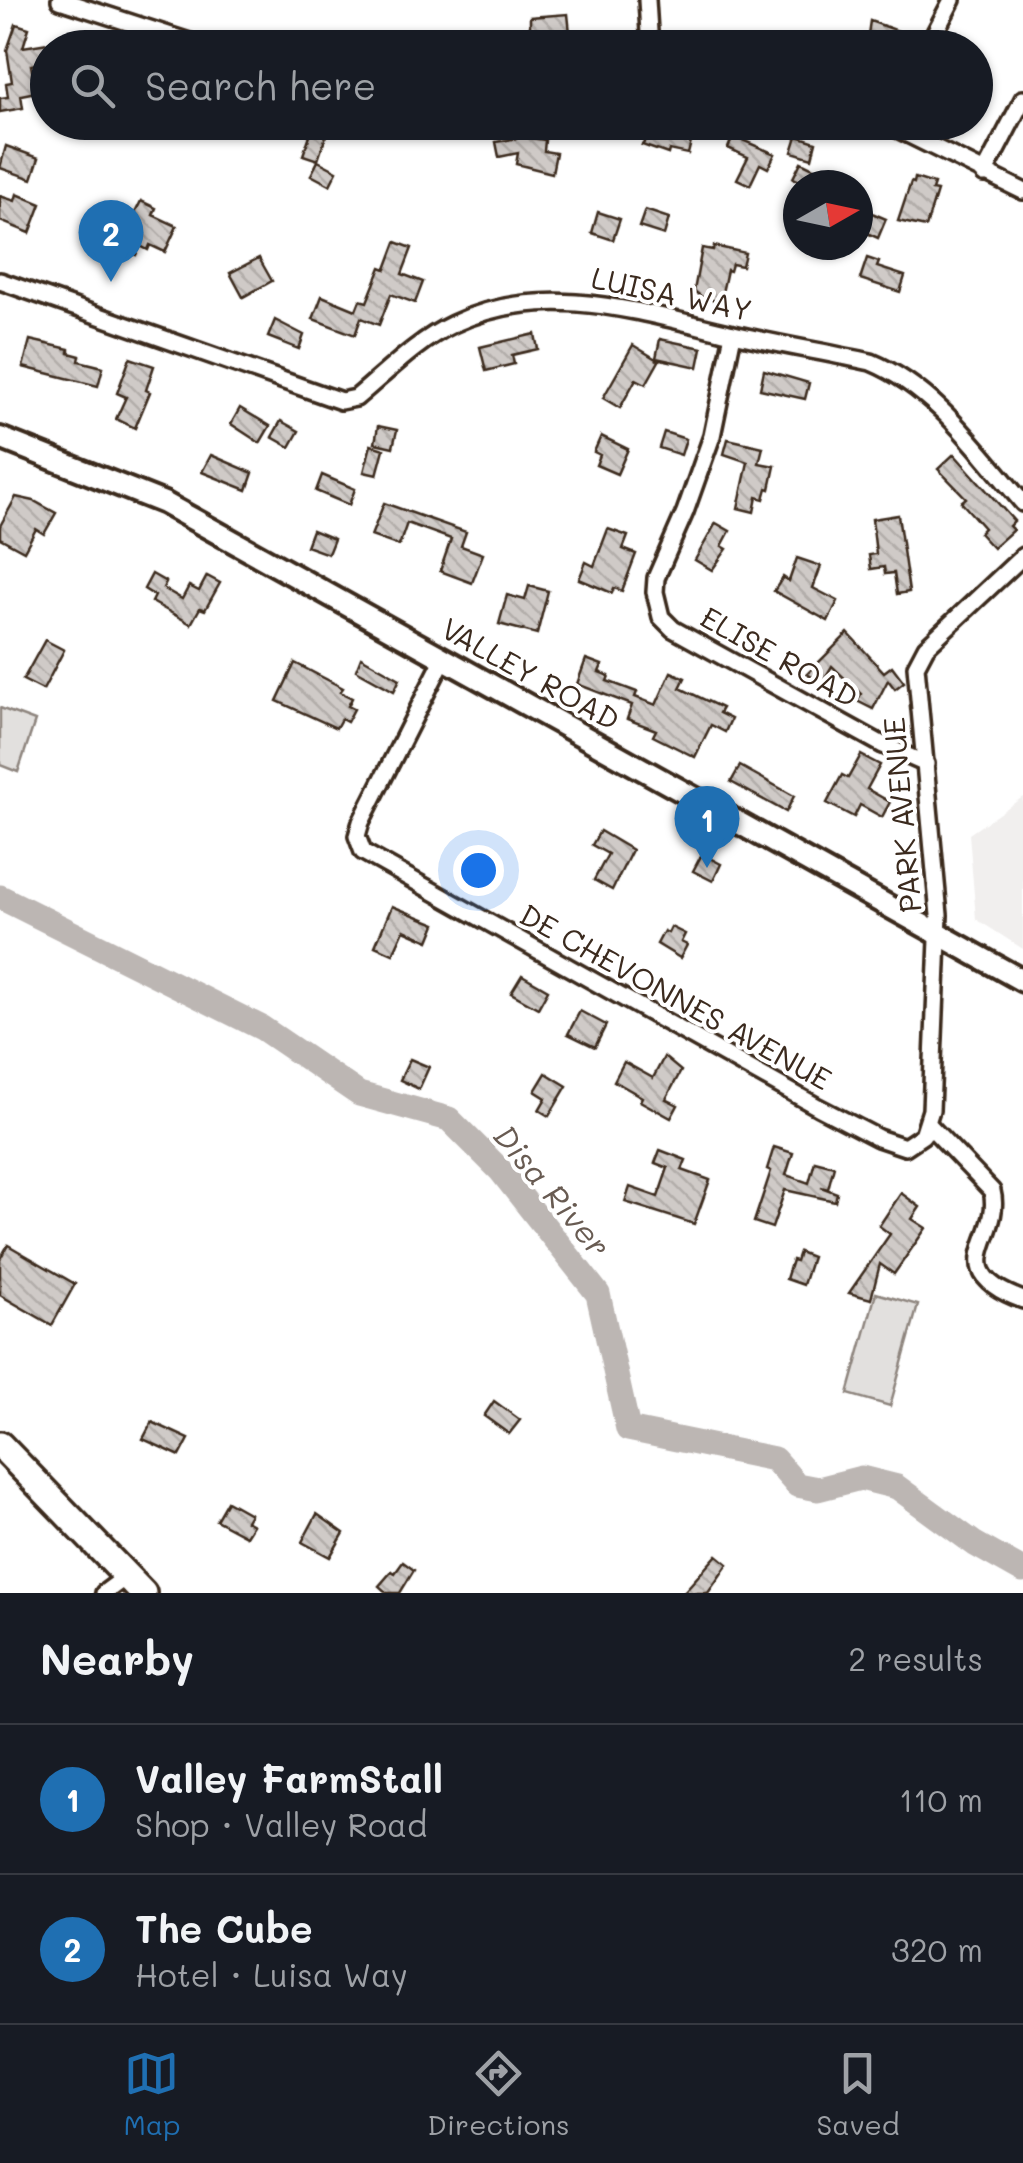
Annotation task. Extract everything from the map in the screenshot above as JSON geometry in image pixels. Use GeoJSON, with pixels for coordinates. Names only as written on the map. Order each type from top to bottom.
{"type":"FeatureCollection","features":[{"type":"Feature","properties":{"kind":"main road"},"geometry":{"type":"LineString","coordinates":[[0,1444],[135,1585]]}},
{"type":"Feature","properties":{"kind":"street"},"geometry":{"type":"LineString","coordinates":[[60,0],[152,30]]}},
{"type":"Feature","properties":{"kind":"street"},"geometry":{"type":"LineString","coordinates":[[647,0],[649,30]]}},
{"type":"Feature","properties":{"kind":"street"},"geometry":{"type":"LineString","coordinates":[[936,30],[952,0]]}},
{"type":"Feature","properties":{"kind":"street"},"geometry":{"type":"LineString","coordinates":[[984,174],[1016,131],[1023,98]]}},
{"type":"Feature","properties":{"kind":"street"},"geometry":{"type":"LineString","coordinates":[[919,140],[1023,191]]}},
{"type":"Feature","properties":{"kind":"street","name":"LUISA WAY"},"geometry":{"type":"LineString","coordinates":[[0,281],[341,402],[356,398],[448,326],[501,308],[534,302],[597,302],[871,362],[894,371],[934,402],[1023,503]]}},
{"type":"Feature","properties":{"kind":"street","name":"ELISE ROAD"},"geometry":{"type":"LineString","coordinates":[[733,334],[712,436],[656,578],[661,617],[673,629],[738,666],[882,745],[926,764]]}},
{"type":"Feature","properties":{"kind":"street","name":"VALLEY ROAD"},"geometry":{"type":"LineString","coordinates":[[0,438],[164,503],[1023,981]]}},
{"type":"Feature","properties":{"kind":"street","name":"PARK AVENUE"},"geometry":{"type":"LineString","coordinates":[[938,934],[918,660],[926,647],[1023,556]]}},
{"type":"Feature","properties":{"kind":"street","name":"DE CHEVONNES AVENUE"},"geometry":{"type":"LineString","coordinates":[[444,658],[361,822],[357,836],[366,854],[878,1138],[909,1146],[920,1138],[928,1124]]}},
{"type":"Feature","properties":{"kind":"street"},"geometry":{"type":"LineString","coordinates":[[938,934],[928,1124],[992,1191],[996,1204],[980,1249],[981,1268],[988,1281],[1023,1300]]}},
{"type":"Feature","properties":{"kind":"street"},"geometry":{"type":"LineString","coordinates":[[104,1593],[135,1585]]}},
{"type":"Feature","properties":{"kind":"shaded area"},"geometry":{"type":"Polygon","coordinates":[[[0,708],[35,721],[18,772],[0,765],[0,708]]]}},
{"type":"Feature","properties":{"kind":"shaded area"},"geometry":{"type":"Polygon","coordinates":[[[1023,797],[1023,949],[976,919],[969,834],[1023,797]]]}},
{"type":"Feature","properties":{"kind":"shaded area"},"geometry":{"type":"Polygon","coordinates":[[[876,1293],[918,1305],[890,1406],[848,1394],[876,1293]]]}},
{"type":"Feature","properties":{"kind":"building"},"geometry":{"type":"Polygon","coordinates":[[[568,14],[570,30],[530,30],[530,17],[568,14]]]}},
{"type":"Feature","properties":{"kind":"building"},"geometry":{"type":"Polygon","coordinates":[[[870,21],[896,30],[869,30],[870,21]]]}},
{"type":"Feature","properties":{"kind":"building"},"geometry":{"type":"Polygon","coordinates":[[[16,24],[29,28],[23,47],[30,46],[30,93],[21,95],[23,108],[0,112],[0,98],[8,97],[6,83],[12,82],[7,50],[16,24]]]}},
{"type":"Feature","properties":{"kind":"building"},"geometry":{"type":"Polygon","coordinates":[[[308,140],[325,140],[318,160],[303,155],[308,140]]]}},
{"type":"Feature","properties":{"kind":"building"},"geometry":{"type":"Polygon","coordinates":[[[545,140],[544,151],[556,153],[552,173],[516,164],[518,153],[499,157],[496,142],[545,140]]]}},
{"type":"Feature","properties":{"kind":"building"},"geometry":{"type":"Polygon","coordinates":[[[647,140],[692,140],[688,154],[669,150],[668,154],[642,145],[647,140]]]}},
{"type":"Feature","properties":{"kind":"building"},"geometry":{"type":"Polygon","coordinates":[[[731,140],[742,140],[775,154],[768,168],[760,164],[750,185],[737,179],[748,157],[728,148],[731,140]]]}},
{"type":"Feature","properties":{"kind":"building"},"geometry":{"type":"Polygon","coordinates":[[[796,140],[816,142],[812,158],[792,152],[796,140]]]}},
{"type":"Feature","properties":{"kind":"building"},"geometry":{"type":"Polygon","coordinates":[[[6,146],[39,158],[32,179],[0,168],[6,146]]]}},
{"type":"Feature","properties":{"kind":"building"},"geometry":{"type":"Polygon","coordinates":[[[318,161],[337,171],[330,185],[311,175],[318,161]]]}},
{"type":"Feature","properties":{"kind":"building"},"geometry":{"type":"Polygon","coordinates":[[[801,162],[818,170],[797,170],[801,162]]]}},
{"type":"Feature","properties":{"kind":"building"},"geometry":{"type":"Polygon","coordinates":[[[915,178],[934,184],[932,190],[937,191],[926,227],[898,221],[915,178]]]}},
{"type":"Feature","properties":{"kind":"building"},"geometry":{"type":"Polygon","coordinates":[[[17,194],[41,204],[30,233],[0,221],[0,196],[15,201],[17,194]]]}},
{"type":"Feature","properties":{"kind":"building"},"geometry":{"type":"Polygon","coordinates":[[[141,201],[156,208],[153,215],[177,226],[165,252],[150,245],[148,250],[140,246],[136,255],[122,248],[127,238],[120,235],[130,213],[134,215],[141,201]]]}},
{"type":"Feature","properties":{"kind":"building"},"geometry":{"type":"Polygon","coordinates":[[[645,210],[669,218],[664,235],[639,227],[645,210]]]}},
{"type":"Feature","properties":{"kind":"building"},"geometry":{"type":"Polygon","coordinates":[[[598,212],[620,219],[613,240],[592,233],[598,212]]]}},
{"type":"Feature","properties":{"kind":"building"},"geometry":{"type":"Polygon","coordinates":[[[873,213],[886,219],[878,238],[873,236],[873,213]]]}},
{"type":"Feature","properties":{"kind":"building"},"geometry":{"type":"Polygon","coordinates":[[[396,242],[412,248],[402,274],[423,282],[415,303],[391,294],[379,325],[361,318],[355,335],[313,319],[322,296],[356,310],[360,300],[367,302],[396,242]]]}},
{"type":"Feature","properties":{"kind":"building"},"geometry":{"type":"Polygon","coordinates":[[[714,246],[745,253],[742,266],[732,264],[727,270],[720,302],[694,291],[702,248],[713,250],[714,246]]]}},
{"type":"Feature","properties":{"kind":"building"},"geometry":{"type":"Polygon","coordinates":[[[259,258],[272,281],[243,297],[230,273],[259,258]]]}},
{"type":"Feature","properties":{"kind":"building"},"geometry":{"type":"Polygon","coordinates":[[[866,260],[905,276],[900,292],[860,279],[866,260]]]}},
{"type":"Feature","properties":{"kind":"building"},"geometry":{"type":"Polygon","coordinates":[[[275,320],[304,335],[299,349],[268,337],[275,320]]]}},
{"type":"Feature","properties":{"kind":"building"},"geometry":{"type":"Polygon","coordinates":[[[535,334],[538,349],[512,355],[514,364],[486,371],[480,347],[535,334]]]}},
{"type":"Feature","properties":{"kind":"building"},"geometry":{"type":"Polygon","coordinates":[[[660,339],[702,348],[698,367],[656,358],[660,339]]]}},
{"type":"Feature","properties":{"kind":"building"},"geometry":{"type":"Polygon","coordinates":[[[30,340],[69,349],[69,353],[80,356],[79,361],[103,367],[98,386],[23,367],[30,340]]]}},
{"type":"Feature","properties":{"kind":"building"},"geometry":{"type":"Polygon","coordinates":[[[633,345],[659,361],[646,384],[636,379],[620,408],[603,398],[633,345]]]}},
{"type":"Feature","properties":{"kind":"building"},"geometry":{"type":"Polygon","coordinates":[[[130,358],[154,366],[146,390],[150,392],[135,428],[116,419],[126,397],[117,393],[130,358]]]}},
{"type":"Feature","properties":{"kind":"building"},"geometry":{"type":"Polygon","coordinates":[[[764,370],[809,383],[805,399],[760,389],[764,370]]]}},
{"type":"Feature","properties":{"kind":"building"},"geometry":{"type":"Polygon","coordinates":[[[240,408],[270,426],[260,443],[231,424],[240,408]]]}},
{"type":"Feature","properties":{"kind":"building"},"geometry":{"type":"Polygon","coordinates":[[[281,421],[299,431],[290,447],[272,437],[281,421]]]}},
{"type":"Feature","properties":{"kind":"building"},"geometry":{"type":"Polygon","coordinates":[[[378,426],[397,430],[393,447],[375,443],[378,426]]]}},
{"type":"Feature","properties":{"kind":"building"},"geometry":{"type":"Polygon","coordinates":[[[664,432],[686,439],[681,455],[659,448],[664,432]]]}},
{"type":"Feature","properties":{"kind":"building"},"geometry":{"type":"Polygon","coordinates":[[[601,436],[628,449],[617,474],[596,465],[600,455],[594,452],[601,436]]]}},
{"type":"Feature","properties":{"kind":"building"},"geometry":{"type":"Polygon","coordinates":[[[728,439],[763,447],[759,463],[775,466],[770,489],[767,488],[764,499],[757,497],[754,512],[738,508],[748,462],[724,454],[728,439]]]}},
{"type":"Feature","properties":{"kind":"building"},"geometry":{"type":"Polygon","coordinates":[[[371,445],[384,449],[377,475],[364,472],[371,445]]]}},
{"type":"Feature","properties":{"kind":"building"},"geometry":{"type":"Polygon","coordinates":[[[954,454],[1014,521],[1009,526],[1013,530],[993,548],[979,533],[984,528],[961,502],[966,498],[938,469],[954,454]]]}},
{"type":"Feature","properties":{"kind":"building"},"geometry":{"type":"Polygon","coordinates":[[[211,455],[253,473],[247,490],[202,472],[211,455]]]}},
{"type":"Feature","properties":{"kind":"building"},"geometry":{"type":"Polygon","coordinates":[[[322,475],[355,489],[349,505],[316,491],[322,475]]]}},
{"type":"Feature","properties":{"kind":"building"},"geometry":{"type":"Polygon","coordinates":[[[16,497],[56,513],[44,534],[36,529],[24,551],[0,538],[0,526],[16,497]]]}},
{"type":"Feature","properties":{"kind":"building"},"geometry":{"type":"Polygon","coordinates":[[[384,503],[466,532],[461,546],[483,554],[472,583],[440,571],[451,539],[407,523],[399,546],[371,536],[384,503]]]}},
{"type":"Feature","properties":{"kind":"building"},"geometry":{"type":"Polygon","coordinates":[[[898,515],[909,592],[897,594],[894,573],[885,574],[884,567],[871,569],[869,555],[876,554],[872,519],[898,515]]]}},
{"type":"Feature","properties":{"kind":"building"},"geometry":{"type":"Polygon","coordinates":[[[716,523],[730,531],[722,546],[727,549],[712,570],[695,560],[716,523]]]}},
{"type":"Feature","properties":{"kind":"building"},"geometry":{"type":"Polygon","coordinates":[[[608,529],[628,536],[623,549],[636,554],[622,591],[614,588],[612,593],[579,579],[586,562],[594,566],[608,529]]]}},
{"type":"Feature","properties":{"kind":"building"},"geometry":{"type":"Polygon","coordinates":[[[312,530],[334,539],[328,554],[306,546],[312,530]]]}},
{"type":"Feature","properties":{"kind":"building"},"geometry":{"type":"Polygon","coordinates":[[[797,558],[821,566],[813,588],[838,601],[828,621],[774,591],[783,577],[789,581],[797,558]]]}},
{"type":"Feature","properties":{"kind":"building"},"geometry":{"type":"Polygon","coordinates":[[[152,574],[166,582],[163,588],[182,599],[189,586],[199,591],[207,576],[220,583],[205,610],[200,608],[191,624],[152,602],[155,596],[144,589],[152,574]]]}},
{"type":"Feature","properties":{"kind":"building"},"geometry":{"type":"Polygon","coordinates":[[[529,586],[548,591],[537,634],[499,624],[507,595],[525,600],[529,586]]]}},
{"type":"Feature","properties":{"kind":"building"},"geometry":{"type":"Polygon","coordinates":[[[848,633],[884,672],[892,666],[904,682],[895,689],[888,680],[873,709],[857,701],[861,694],[832,666],[822,683],[807,674],[848,633]]]}},
{"type":"Feature","properties":{"kind":"building"},"geometry":{"type":"Polygon","coordinates":[[[45,640],[64,650],[43,690],[23,680],[45,640]]]}},
{"type":"Feature","properties":{"kind":"building"},"geometry":{"type":"Polygon","coordinates":[[[361,657],[400,679],[394,691],[356,670],[361,657]]]}},
{"type":"Feature","properties":{"kind":"building"},"geometry":{"type":"Polygon","coordinates":[[[586,659],[602,665],[599,672],[609,676],[607,681],[637,692],[635,697],[656,705],[671,672],[685,678],[680,688],[722,708],[719,713],[731,719],[725,732],[711,725],[695,757],[653,736],[656,730],[627,719],[632,705],[577,684],[586,659]]]}},
{"type":"Feature","properties":{"kind":"building"},"geometry":{"type":"Polygon","coordinates":[[[295,663],[343,688],[340,692],[352,698],[348,706],[354,709],[347,722],[341,719],[336,728],[277,701],[295,663]]]}},
{"type":"Feature","properties":{"kind":"building"},"geometry":{"type":"Polygon","coordinates":[[[861,755],[880,765],[867,789],[890,802],[882,817],[860,805],[854,817],[827,803],[842,775],[848,778],[861,755]]]}},
{"type":"Feature","properties":{"kind":"building"},"geometry":{"type":"Polygon","coordinates":[[[740,766],[794,796],[786,812],[731,782],[740,766]]]}},
{"type":"Feature","properties":{"kind":"building"},"geometry":{"type":"Polygon","coordinates":[[[600,831],[632,850],[612,890],[594,880],[608,854],[592,845],[600,831]]]}},
{"type":"Feature","properties":{"kind":"building"},"geometry":{"type":"Polygon","coordinates":[[[702,854],[721,864],[713,881],[693,871],[702,854]]]}},
{"type":"Feature","properties":{"kind":"building"},"geometry":{"type":"Polygon","coordinates":[[[392,906],[436,924],[429,941],[404,930],[393,954],[375,946],[392,906]]]}},
{"type":"Feature","properties":{"kind":"building"},"geometry":{"type":"Polygon","coordinates":[[[671,927],[685,934],[681,942],[687,945],[680,958],[657,944],[671,927]]]}},
{"type":"Feature","properties":{"kind":"building"},"geometry":{"type":"Polygon","coordinates":[[[522,975],[548,990],[538,1008],[511,993],[522,975]]]}},
{"type":"Feature","properties":{"kind":"building"},"geometry":{"type":"Polygon","coordinates":[[[580,1011],[606,1025],[595,1047],[568,1034],[580,1011]]]}},
{"type":"Feature","properties":{"kind":"building"},"geometry":{"type":"Polygon","coordinates":[[[664,1057],[681,1071],[666,1099],[678,1105],[671,1118],[614,1081],[624,1062],[653,1078],[664,1057]]]}},
{"type":"Feature","properties":{"kind":"building"},"geometry":{"type":"Polygon","coordinates":[[[410,1059],[429,1067],[419,1089],[400,1080],[410,1059]]]}},
{"type":"Feature","properties":{"kind":"building"},"geometry":{"type":"Polygon","coordinates":[[[546,1073],[567,1086],[549,1116],[539,1110],[546,1098],[535,1091],[546,1073]]]}},
{"type":"Feature","properties":{"kind":"building"},"geometry":{"type":"Polygon","coordinates":[[[774,1147],[793,1153],[786,1175],[809,1183],[815,1161],[834,1166],[828,1189],[821,1187],[837,1193],[835,1201],[785,1190],[772,1228],[754,1222],[771,1171],[767,1169],[774,1147]]]}},
{"type":"Feature","properties":{"kind":"building"},"geometry":{"type":"Polygon","coordinates":[[[660,1150],[686,1160],[682,1170],[710,1180],[694,1224],[625,1202],[630,1187],[658,1197],[668,1168],[655,1163],[660,1150]]]}},
{"type":"Feature","properties":{"kind":"building"},"geometry":{"type":"Polygon","coordinates":[[[901,1193],[920,1207],[912,1219],[926,1228],[894,1274],[880,1264],[871,1299],[849,1293],[890,1234],[879,1226],[901,1193]]]}},
{"type":"Feature","properties":{"kind":"building"},"geometry":{"type":"Polygon","coordinates":[[[8,1245],[75,1284],[52,1325],[0,1295],[0,1259],[8,1245]]]}},
{"type":"Feature","properties":{"kind":"building"},"geometry":{"type":"Polygon","coordinates":[[[799,1252],[812,1257],[803,1285],[786,1279],[799,1252]]]}},
{"type":"Feature","properties":{"kind":"building"},"geometry":{"type":"Polygon","coordinates":[[[494,1401],[520,1420],[509,1434],[484,1416],[494,1401]]]}},
{"type":"Feature","properties":{"kind":"building"},"geometry":{"type":"Polygon","coordinates":[[[152,1422],[189,1439],[180,1456],[143,1439],[152,1422]]]}},
{"type":"Feature","properties":{"kind":"building"},"geometry":{"type":"Polygon","coordinates":[[[227,1501],[250,1514],[246,1521],[253,1525],[246,1536],[216,1520],[227,1501]]]}},
{"type":"Feature","properties":{"kind":"building"},"geometry":{"type":"Polygon","coordinates":[[[317,1514],[344,1533],[330,1557],[302,1542],[317,1514]]]}},
{"type":"Feature","properties":{"kind":"building"},"geometry":{"type":"Polygon","coordinates":[[[717,1555],[728,1564],[708,1593],[683,1593],[717,1555]]]}},
{"type":"Feature","properties":{"kind":"building"},"geometry":{"type":"Polygon","coordinates":[[[403,1562],[414,1570],[400,1593],[387,1593],[379,1586],[403,1562]]]}},
{"type":"Feature","properties":{"kind":"waterway","name":"Disa River"},"geometry":{"type":"LineString","coordinates":[[0,897],[262,1028],[359,1094],[449,1119],[501,1171],[598,1294],[628,1429],[774,1459],[797,1485],[818,1489],[861,1478],[897,1487],[975,1544],[1023,1571]]}},
{"type":"Feature","properties":{"kind":"place","name":"The Cube"},"geometry":{"type":"Point","coordinates":[111,282]}},
{"type":"Feature","properties":{"kind":"place","name":"Valley FarmStall"},"geometry":{"type":"Point","coordinates":[707,868]}}]}
